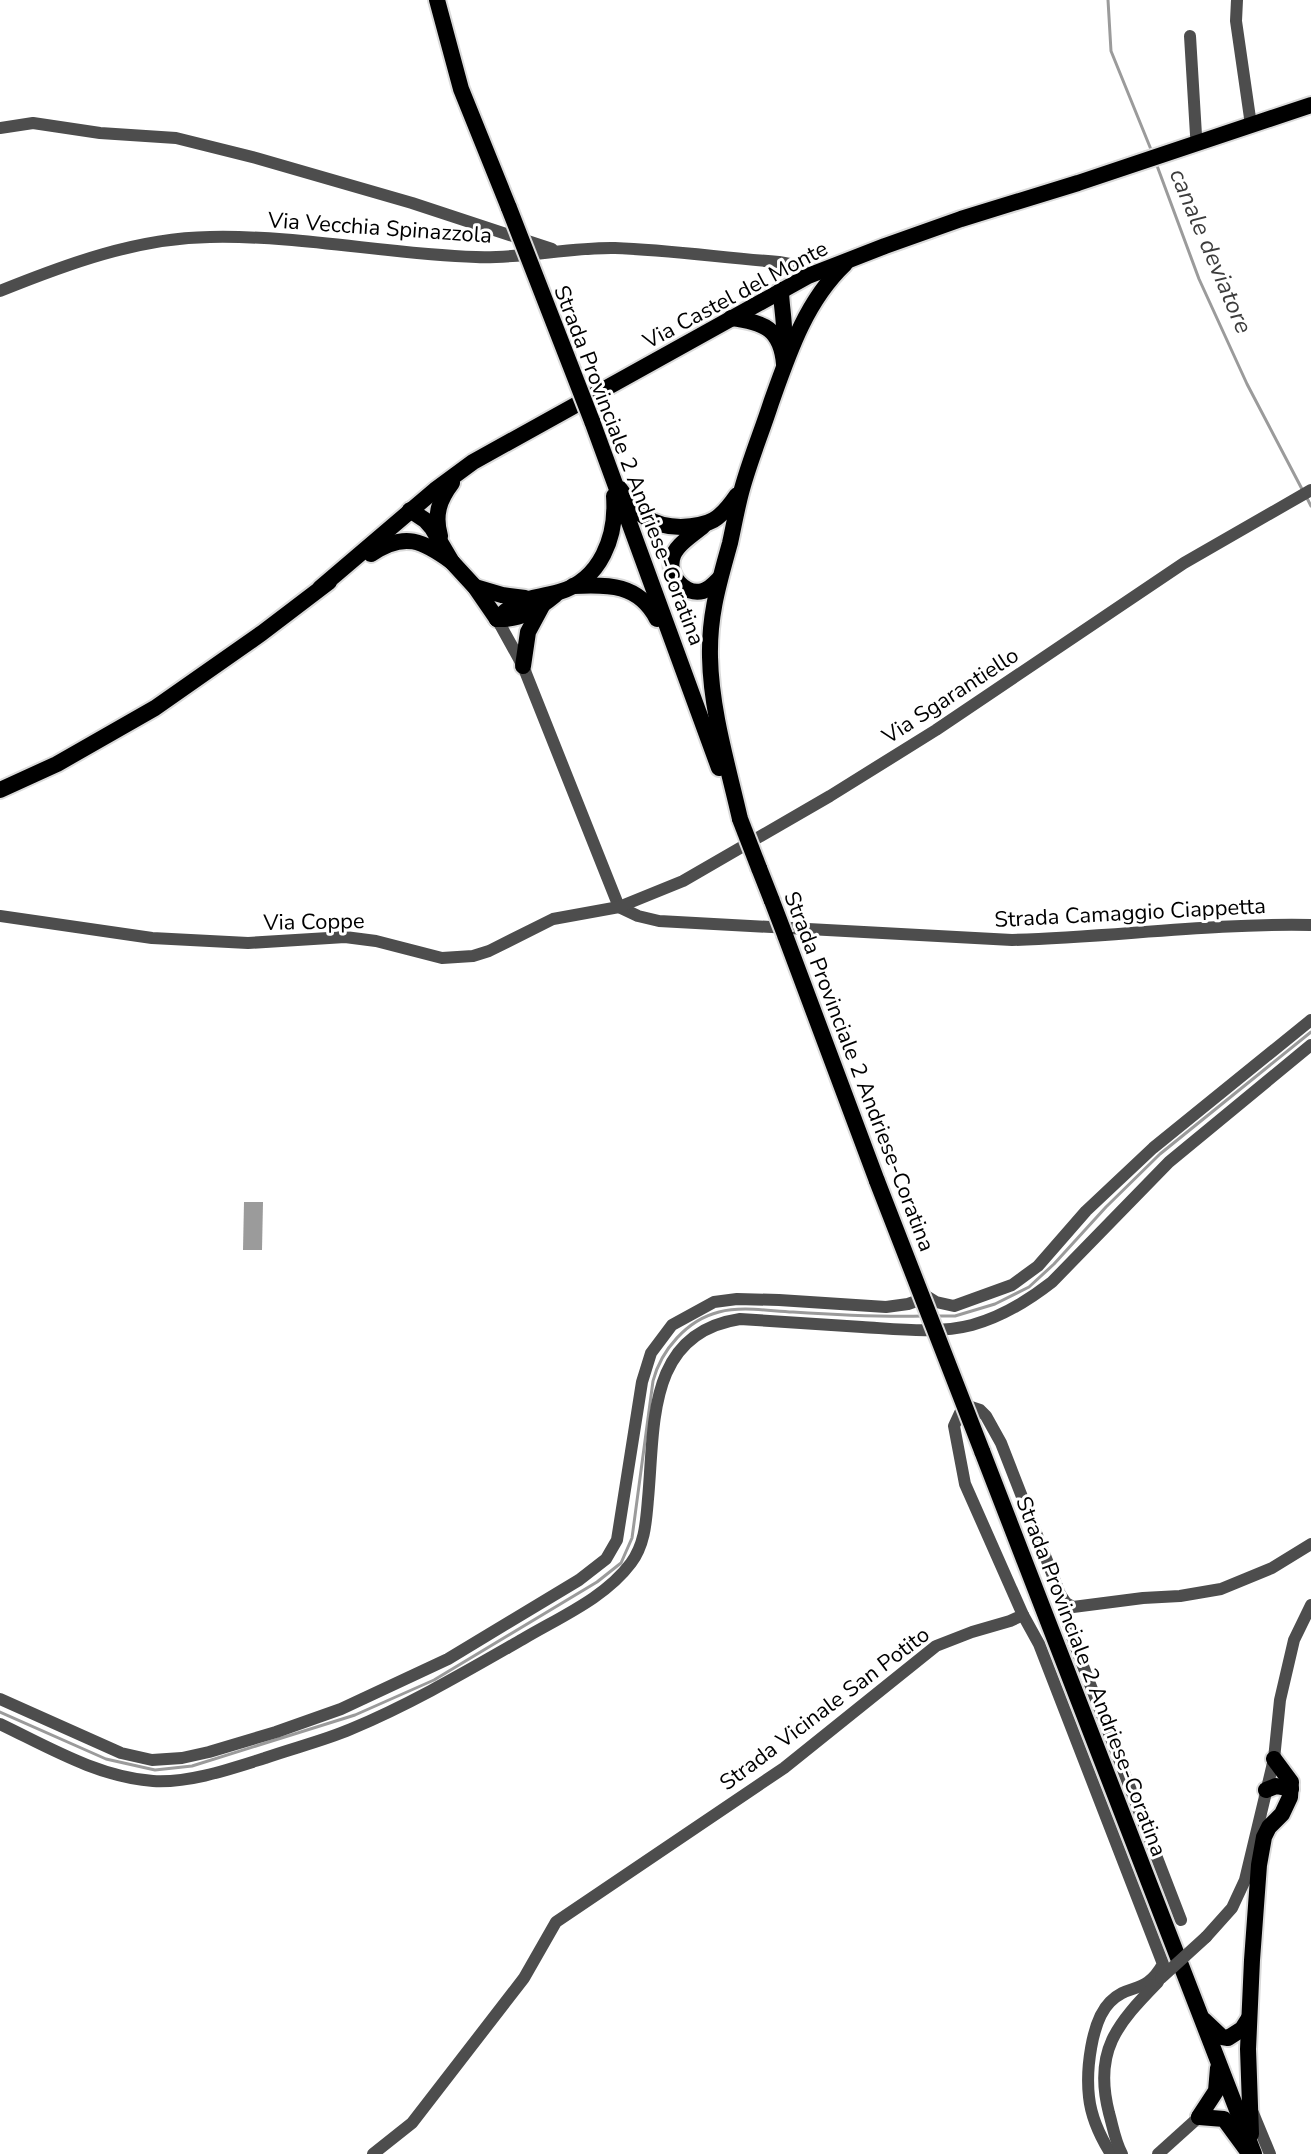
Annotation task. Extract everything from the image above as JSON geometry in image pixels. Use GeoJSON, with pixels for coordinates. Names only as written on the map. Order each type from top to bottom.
{"type":"FeatureCollection","features":[{"type":"Feature","properties":{"kind":"main road","name":"Strada Provinciale 2 Andriese-Coratina"},"geometry":{"type":"LineString","coordinates":[[437,0],[461,89],[592,421],[724,781],[1253,2153]]}},
{"type":"Feature","properties":{"kind":"main road","name":"Via Castel del Monte"},"geometry":{"type":"LineString","coordinates":[[320,588],[410,510],[461,471],[808,276],[961,219],[1311,105]]}},
{"type":"Feature","properties":{"kind":"main road"},"geometry":{"type":"LineString","coordinates":[[740,819],[712,687],[710,639],[719,579],[742,488],[783,358],[819,294],[851,259]]}},
{"type":"Feature","properties":{"kind":"main road"},"geometry":{"type":"LineString","coordinates":[[781,290],[794,303],[802,322]]}},
{"type":"Feature","properties":{"kind":"main road"},"geometry":{"type":"LineString","coordinates":[[781,290],[785,334],[783,358]]}},
{"type":"Feature","properties":{"kind":"main road"},"geometry":{"type":"LineString","coordinates":[[731,318],[764,325],[772,332],[783,358]]}},
{"type":"Feature","properties":{"kind":"main road"},"geometry":{"type":"LineString","coordinates":[[436,545],[438,507],[461,471]]}},
{"type":"Feature","properties":{"kind":"main road"},"geometry":{"type":"LineString","coordinates":[[612,478],[644,517],[666,527],[703,526]]}},
{"type":"Feature","properties":{"kind":"main road"},"geometry":{"type":"LineString","coordinates":[[410,510],[425,520],[436,545],[475,587],[497,619],[509,607],[534,602],[566,589],[597,567],[606,553],[613,527],[615,505],[612,478]]}},
{"type":"Feature","properties":{"kind":"main road"},"geometry":{"type":"LineString","coordinates":[[719,579],[698,592],[691,591],[681,586],[674,576],[671,561],[677,548],[703,526],[717,519],[742,488]]}},
{"type":"Feature","properties":{"kind":"main road"},"geometry":{"type":"LineString","coordinates":[[0,790],[57,764],[155,708],[320,588],[389,543],[409,540],[436,545]]}},
{"type":"Feature","properties":{"kind":"main road"},"geometry":{"type":"LineString","coordinates":[[566,589],[605,584],[630,591],[652,608],[679,659]]}},
{"type":"Feature","properties":{"kind":"main road"},"geometry":{"type":"LineString","coordinates":[[475,587],[534,602]]}},
{"type":"Feature","properties":{"kind":"main road"},"geometry":{"type":"LineString","coordinates":[[523,666],[534,602]]}},
{"type":"Feature","properties":{"kind":"main road"},"geometry":{"type":"LineString","coordinates":[[1253,2153],[1248,2049],[1259,1865],[1264,1837],[1282,1814],[1291,1789],[1291,1782],[1274,1759]]}},
{"type":"Feature","properties":{"kind":"main road"},"geometry":{"type":"LineString","coordinates":[[1266,1790],[1276,1786],[1291,1789]]}},
{"type":"Feature","properties":{"kind":"main road"},"geometry":{"type":"LineString","coordinates":[[1200,2016],[1222,2037],[1228,2038],[1242,2029],[1250,2017]]}},
{"type":"Feature","properties":{"kind":"main road"},"geometry":{"type":"LineString","coordinates":[[1218,2062],[1216,2091],[1199,2117],[1224,2119],[1253,2153]]}},
{"type":"Feature","properties":{"kind":"street"},"geometry":{"type":"LineString","coordinates":[[1237,0],[1236,21],[1251,125]]}},
{"type":"Feature","properties":{"kind":"street"},"geometry":{"type":"LineString","coordinates":[[1190,36],[1198,143]]}},
{"type":"Feature","properties":{"kind":"street"},"geometry":{"type":"LineString","coordinates":[[0,128],[33,123],[100,133],[176,138],[256,158],[557,251]]}},
{"type":"Feature","properties":{"kind":"street"},"geometry":{"type":"LineString","coordinates":[[498,231],[506,256]]}},
{"type":"Feature","properties":{"kind":"street","name":"Via Vecchia Spinazzola"},"geometry":{"type":"LineString","coordinates":[[0,291],[64,265],[140,245],[208,237],[270,238],[453,256],[506,256],[614,248],[779,262],[795,265],[808,276]]}},
{"type":"Feature","properties":{"kind":"street","name":"Via Sgarantiello"},"geometry":{"type":"LineString","coordinates":[[619,907],[683,881],[830,796],[936,730],[1184,563],[1311,490]]}},
{"type":"Feature","properties":{"kind":"street"},"geometry":{"type":"LineString","coordinates":[[497,619],[523,666],[619,907]]}},
{"type":"Feature","properties":{"kind":"street","name":"Via Coppe"},"geometry":{"type":"LineString","coordinates":[[0,916],[152,938],[248,943],[345,937],[376,941],[422,954],[457,958],[489,951],[553,919],[619,907]]}},
{"type":"Feature","properties":{"kind":"street","name":"Strada Camaggio Ciappetta"},"geometry":{"type":"LineString","coordinates":[[619,907],[659,921],[1012,940],[1270,924],[1311,925]]}},
{"type":"Feature","properties":{"kind":"street"},"geometry":{"type":"LineString","coordinates":[[0,1699],[121,1753],[152,1760],[182,1758],[276,1732],[341,1709],[448,1659],[579,1580],[606,1559],[617,1540],[624,1508],[636,1407],[651,1353],[672,1325],[714,1302],[737,1299],[886,1307],[928,1297],[954,1306],[1012,1285],[1038,1266],[1090,1207],[1153,1148],[1311,1020]]}},
{"type":"Feature","properties":{"kind":"street"},"geometry":{"type":"LineString","coordinates":[[0,1724],[103,1771],[155,1781],[179,1780],[248,1763],[350,1730],[436,1689],[607,1589],[632,1561],[645,1533],[657,1411],[664,1375],[672,1359],[703,1330],[720,1322],[740,1319],[898,1329],[954,1328],[974,1324],[1033,1297],[1052,1282],[1169,1162],[1311,1045]]}},
{"type":"Feature","properties":{"kind":"street"},"geometry":{"type":"LineString","coordinates":[[1269,1054],[1281,1070]]}},
{"type":"Feature","properties":{"kind":"street"},"geometry":{"type":"LineString","coordinates":[[1090,1207],[1106,1225]]}},
{"type":"Feature","properties":{"kind":"street"},"geometry":{"type":"LineString","coordinates":[[838,1325],[839,1304]]}},
{"type":"Feature","properties":{"kind":"street"},"geometry":{"type":"LineString","coordinates":[[636,1407],[657,1411]]}},
{"type":"Feature","properties":{"kind":"street"},"geometry":{"type":"LineString","coordinates":[[1111,2154],[1096,2123],[1089,2097],[1091,2042],[1108,2003],[1123,1993],[1147,1985],[1163,1964],[1039,1644],[965,1484],[954,1426],[960,1413],[971,1407],[986,1416],[1001,1443],[1056,1587],[1066,1603],[1073,1607],[1221,1589],[1272,1568],[1311,1544]]}},
{"type":"Feature","properties":{"kind":"street"},"geometry":{"type":"LineString","coordinates":[[542,1601],[552,1622]]}},
{"type":"Feature","properties":{"kind":"street"},"geometry":{"type":"LineString","coordinates":[[1066,1603],[1064,1612],[1073,1640],[1181,1920]]}},
{"type":"Feature","properties":{"kind":"street"},"geometry":{"type":"LineString","coordinates":[[1122,2154],[1105,2096],[1104,2061],[1113,2036],[1128,2012],[1232,1908],[1245,1880],[1274,1759],[1280,1700],[1294,1640],[1311,1605]]}},
{"type":"Feature","properties":{"kind":"street","name":"Strada Vicinale San Potito"},"geometry":{"type":"LineString","coordinates":[[373,2154],[412,2123],[524,1978],[556,1922],[784,1768],[936,1646],[1023,1615]]}},
{"type":"Feature","properties":{"kind":"street"},"geometry":{"type":"LineString","coordinates":[[341,1709],[350,1730]]}},
{"type":"Feature","properties":{"kind":"street"},"geometry":{"type":"LineString","coordinates":[[86,1764],[96,1742]]}},
{"type":"Feature","properties":{"kind":"street"},"geometry":{"type":"LineString","coordinates":[[1158,2154],[1199,2117]]}},
{"type":"Feature","properties":{"kind":"shaded area"},"geometry":{"type":"Polygon","coordinates":[[[244,1202],[263,1202],[262,1250],[243,1250],[244,1202]]]}},
{"type":"Feature","properties":{"kind":"waterway","name":"canale deviatore"},"geometry":{"type":"LineString","coordinates":[[1108,0],[1111,51],[1152,152]]}},
{"type":"Feature","properties":{"kind":"waterway","name":"canale deviatore"},"geometry":{"type":"LineString","coordinates":[[1156,163],[1199,279],[1247,384],[1303,491]]}},
{"type":"Feature","properties":{"kind":"waterway","name":"canale deviatore"},"geometry":{"type":"LineString","coordinates":[[1307,498],[1311,506]]}},
{"type":"Feature","properties":{"kind":"waterway"},"geometry":{"type":"LineString","coordinates":[[935,1316],[955,1316],[995,1304],[1029,1287],[1160,1154],[1311,1032]]}},
{"type":"Feature","properties":{"kind":"waterway"},"geometry":{"type":"LineString","coordinates":[[0,1712],[106,1759],[155,1770],[192,1766],[355,1715],[434,1680],[597,1582],[621,1563],[632,1538],[653,1381],[662,1358],[686,1329],[707,1316],[737,1309],[858,1316],[924,1316]]}}]}
